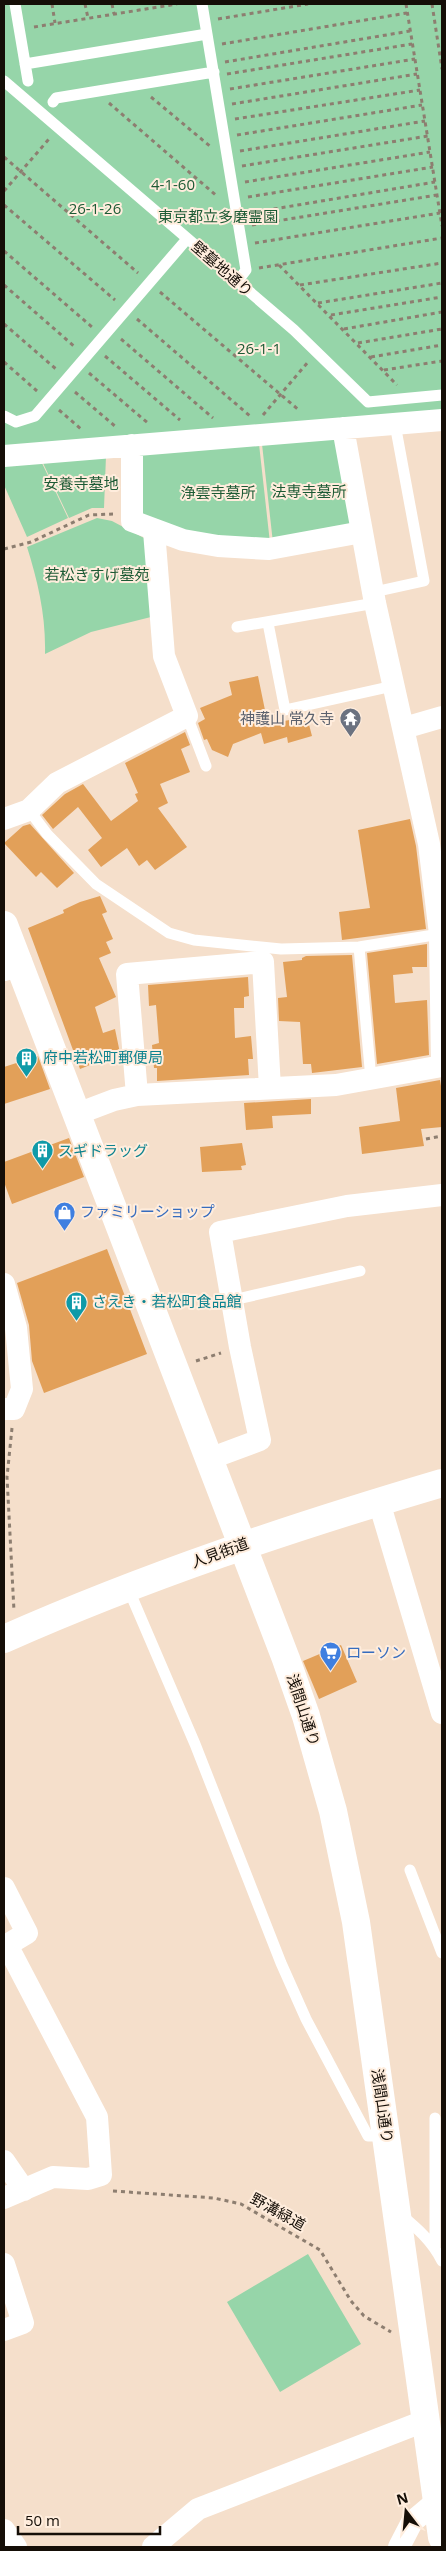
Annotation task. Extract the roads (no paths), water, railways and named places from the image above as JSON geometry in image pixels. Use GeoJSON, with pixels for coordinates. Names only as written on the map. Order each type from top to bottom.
{"type":"FeatureCollection","features":[{"type":"Feature","properties":{"kind":"street"},"geometry":{"type":"LineString","coordinates":[[4,456],[127,439],[343,428],[442,420]]}},
{"type":"Feature","properties":{"kind":"street"},"geometry":{"type":"LineString","coordinates":[[77,1114],[114,1100],[137,1095],[336,1085],[442,1066],[440,934],[429,844],[374,598],[343,428]]}},
{"type":"Feature","properties":{"kind":"street"},"geometry":{"type":"LineString","coordinates":[[127,439],[132,521],[154,531],[183,540],[269,549],[362,532]]}},
{"type":"Feature","properties":{"kind":"street"},"geometry":{"type":"LineString","coordinates":[[4,819],[29,810],[57,783],[187,716],[164,656],[154,531]]}},
{"type":"Feature","properties":{"kind":"street"},"geometry":{"type":"LineString","coordinates":[[404,728],[442,716]]}},
{"type":"Feature","properties":{"kind":"street","name":"浅間山通り"},"geometry":{"type":"LineString","coordinates":[[4,925],[11,964],[77,1114],[209,1459],[306,1716],[334,1811],[356,1922],[427,2420],[438,2483],[442,2537]]}},
{"type":"Feature","properties":{"kind":"street"},"geometry":{"type":"LineString","coordinates":[[137,1095],[127,974],[263,962],[270,1088]]}},
{"type":"Feature","properties":{"kind":"street"},"geometry":{"type":"LineString","coordinates":[[209,1459],[260,1440],[240,1347],[220,1232],[347,1206],[442,1195]]}},
{"type":"Feature","properties":{"kind":"street"},"geometry":{"type":"LineString","coordinates":[[4,1284],[16,1328],[22,1389],[9,1409]]}},
{"type":"Feature","properties":{"kind":"street","name":"人見街道"},"geometry":{"type":"LineString","coordinates":[[9,1637],[128,1588],[241,1545],[442,1483]]}},
{"type":"Feature","properties":{"kind":"street"},"geometry":{"type":"LineString","coordinates":[[378,1502],[442,1713]]}},
{"type":"Feature","properties":{"kind":"street"},"geometry":{"type":"LineString","coordinates":[[4,1888],[27,1933],[7,1944],[97,2117],[101,2175],[88,2179],[53,2178],[4,2198]]}},
{"type":"Feature","properties":{"kind":"street"},"geometry":{"type":"LineString","coordinates":[[4,2161],[24,2190]]}},
{"type":"Feature","properties":{"kind":"street"},"geometry":{"type":"LineString","coordinates":[[4,2264],[23,2323],[4,2330]]}},
{"type":"Feature","properties":{"kind":"street"},"geometry":{"type":"LineString","coordinates":[[153,2547],[198,2509],[427,2420]]}},
{"type":"Feature","properties":{"kind":"street"},"geometry":{"type":"LineString","coordinates":[[399,2547],[412,2522],[438,2483]]}},
{"type":"Feature","properties":{"kind":"street"},"geometry":{"type":"LineString","coordinates":[[4,2530],[16,2547]]}},
{"type":"Feature","properties":{"kind":"lane"},"geometry":{"type":"LineString","coordinates":[[15,4],[28,81]]}},
{"type":"Feature","properties":{"kind":"lane"},"geometry":{"type":"LineString","coordinates":[[202,4],[246,270],[238,282]]}},
{"type":"Feature","properties":{"kind":"lane"},"geometry":{"type":"LineString","coordinates":[[25,64],[208,34]]}},
{"type":"Feature","properties":{"kind":"lane"},"geometry":{"type":"LineString","coordinates":[[53,102],[56,98],[213,71]]}},
{"type":"Feature","properties":{"kind":"lane","name":"壁墓地通り"},"geometry":{"type":"LineString","coordinates":[[4,81],[329,362],[368,402],[442,396]]}},
{"type":"Feature","properties":{"kind":"lane"},"geometry":{"type":"LineString","coordinates":[[4,416],[16,422],[35,416],[187,238]]}},
{"type":"Feature","properties":{"kind":"lane"},"geometry":{"type":"LineString","coordinates":[[237,627],[268,623],[374,598],[424,581],[395,424]]}},
{"type":"Feature","properties":{"kind":"lane"},"geometry":{"type":"LineString","coordinates":[[268,623],[285,710],[393,686]]}},
{"type":"Feature","properties":{"kind":"lane"},"geometry":{"type":"LineString","coordinates":[[187,716],[206,766]]}},
{"type":"Feature","properties":{"kind":"lane"},"geometry":{"type":"LineString","coordinates":[[29,810],[46,834],[96,884],[169,933],[194,940],[280,949],[359,947],[440,934]]}},
{"type":"Feature","properties":{"kind":"lane"},"geometry":{"type":"LineString","coordinates":[[359,947],[371,1079]]}},
{"type":"Feature","properties":{"kind":"lane"},"geometry":{"type":"LineString","coordinates":[[233,1300],[360,1271]]}},
{"type":"Feature","properties":{"kind":"lane"},"geometry":{"type":"LineString","coordinates":[[128,1588],[173,1690],[281,1963],[306,2019],[368,2136],[387,2136]]}},
{"type":"Feature","properties":{"kind":"lane"},"geometry":{"type":"LineString","coordinates":[[410,1870],[442,1953]]}},
{"type":"Feature","properties":{"kind":"lane"},"geometry":{"type":"LineString","coordinates":[[435,2118],[435,2247]]}},
{"type":"Feature","properties":{"kind":"lane"},"geometry":{"type":"LineString","coordinates":[[397,2211],[435,2247],[442,2261]]}},
{"type":"Feature","properties":{"kind":"place","name":"神護山 常久寺"},"geometry":{"type":"Point","coordinates":[350,738]}},
{"type":"Feature","properties":{"kind":"place","name":"府中若松町郵便局"},"geometry":{"type":"Point","coordinates":[27,1077]}},
{"type":"Feature","properties":{"kind":"place","name":"スギドラッグ"},"geometry":{"type":"Point","coordinates":[42,1170]}},
{"type":"Feature","properties":{"kind":"place","name":"ファミリーショップ"},"geometry":{"type":"Point","coordinates":[64,1231]}},
{"type":"Feature","properties":{"kind":"place","name":"さえき・若松町食品館"},"geometry":{"type":"Point","coordinates":[76,1321]}},
{"type":"Feature","properties":{"kind":"place","name":"ローソン"},"geometry":{"type":"Point","coordinates":[330,1672]}},
{"type":"Feature","properties":{"kind":"park label","name":"4-1-60"},"geometry":{"type":"Point","coordinates":[173,185]}},
{"type":"Feature","properties":{"kind":"park label","name":"26-1-26"},"geometry":{"type":"Point","coordinates":[95,209]}},
{"type":"Feature","properties":{"kind":"park label","name":"東京都立多磨霊園"},"geometry":{"type":"Point","coordinates":[218,217]}},
{"type":"Feature","properties":{"kind":"park label","name":"26-1-1"},"geometry":{"type":"Point","coordinates":[259,349]}},
{"type":"Feature","properties":{"kind":"park label","name":"安養寺墓地"},"geometry":{"type":"Point","coordinates":[81,484]}},
{"type":"Feature","properties":{"kind":"park label","name":"法専寺墓所"},"geometry":{"type":"Point","coordinates":[309,492]}},
{"type":"Feature","properties":{"kind":"park label","name":"浄雲寺墓所"},"geometry":{"type":"Point","coordinates":[218,493]}},
{"type":"Feature","properties":{"kind":"park label","name":"若松きすげ墓苑"},"geometry":{"type":"Point","coordinates":[97,575]}}]}
